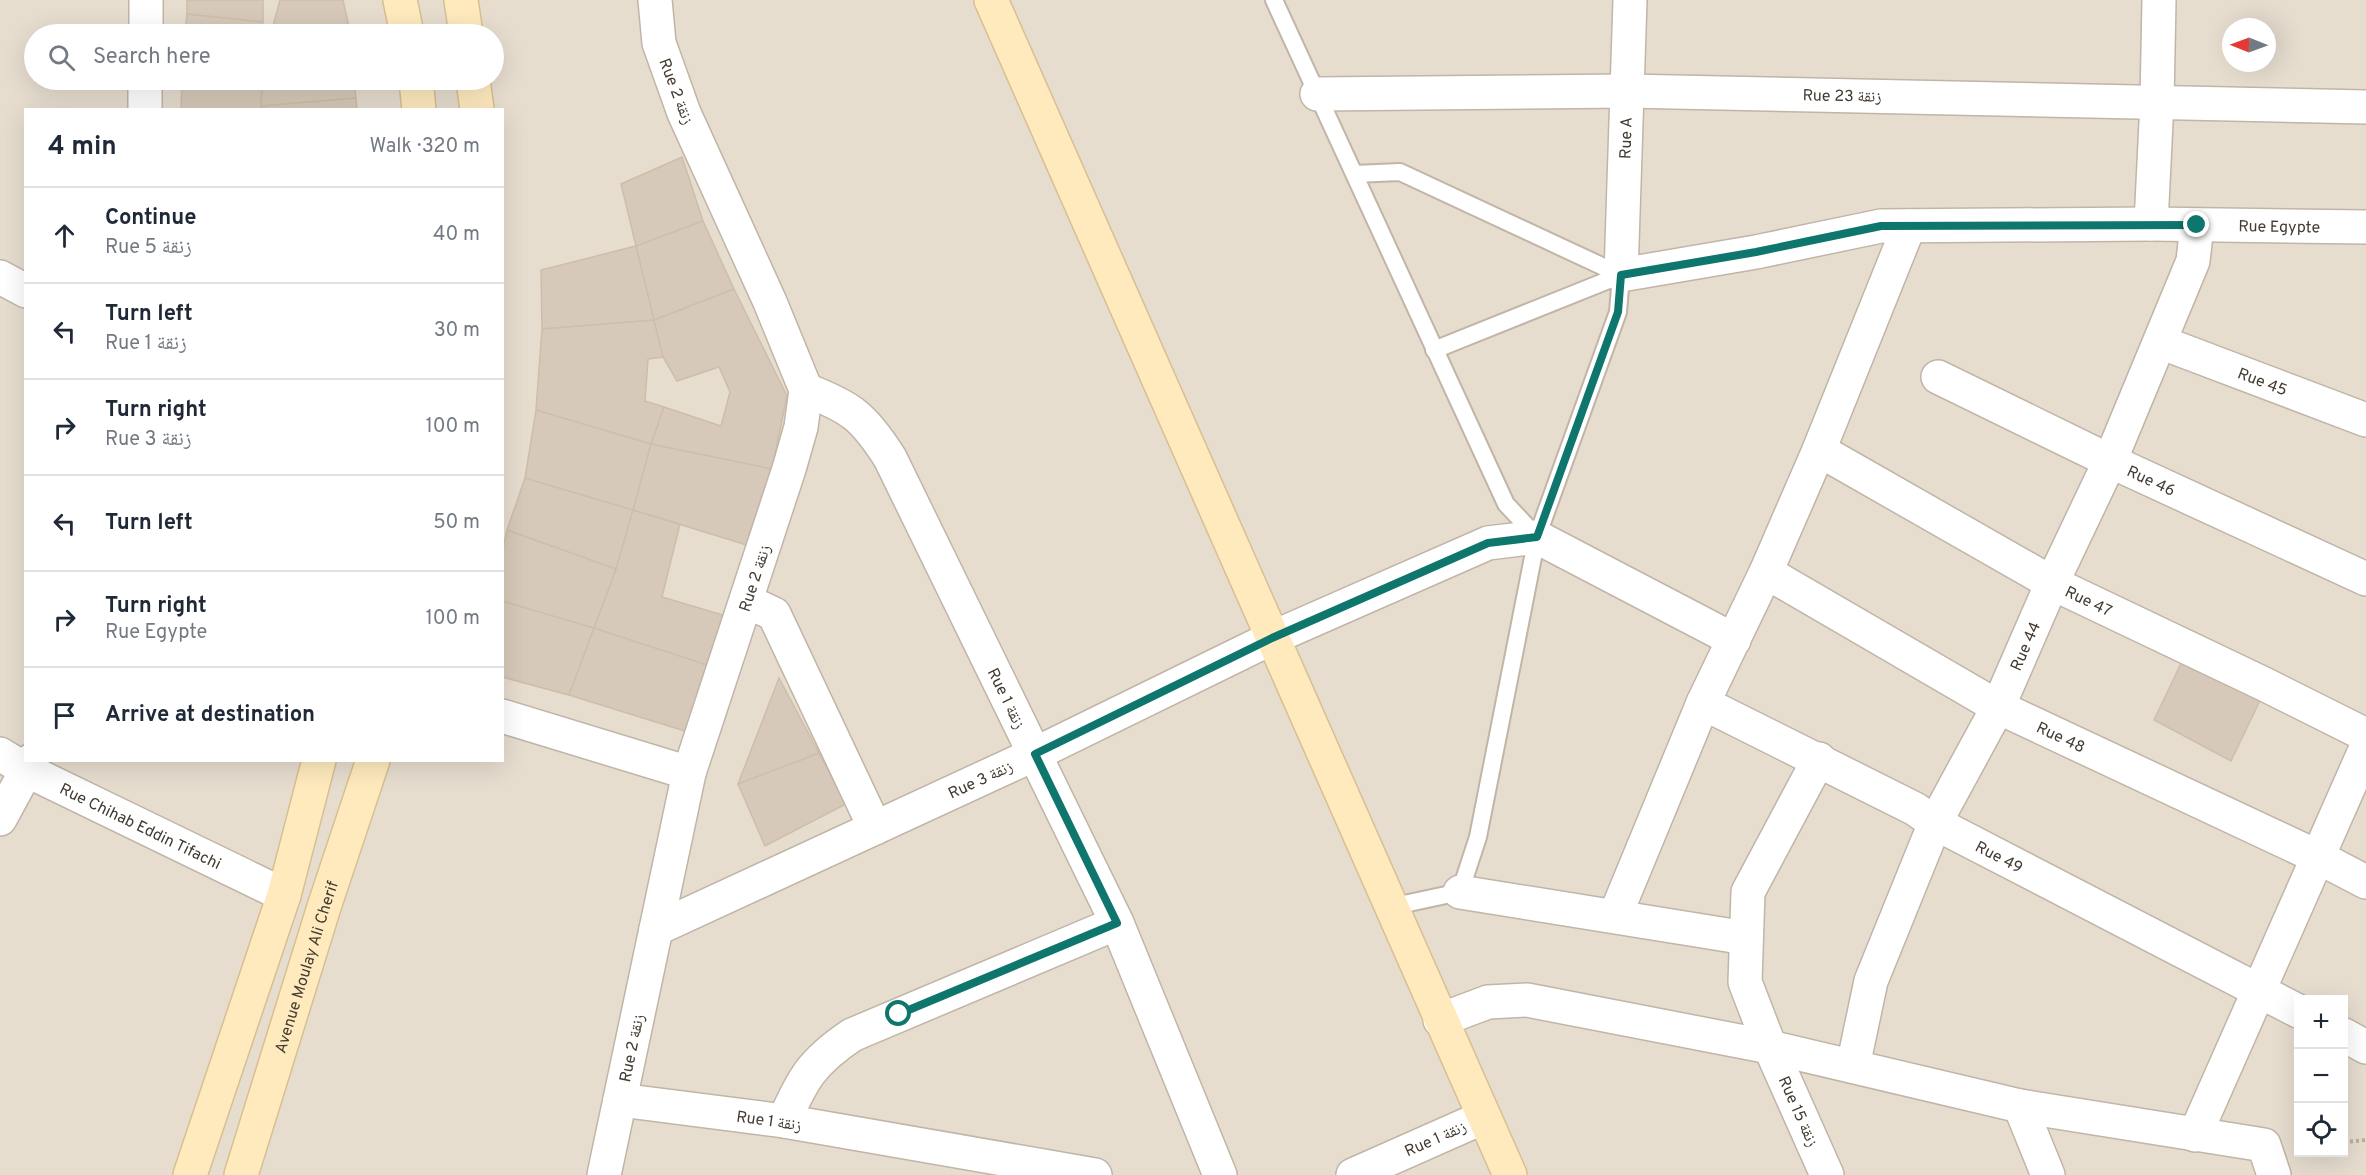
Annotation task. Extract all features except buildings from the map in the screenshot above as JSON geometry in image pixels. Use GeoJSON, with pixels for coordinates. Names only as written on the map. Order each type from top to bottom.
{"type":"FeatureCollection","features":[{"type":"Feature","properties":{"kind":"street"},"geometry":{"type":"LineString","coordinates":[[146,0],[146,24]]}},
{"type":"Feature","properties":{"kind":"street"},"geometry":{"type":"LineString","coordinates":[[400,0],[405,24]]}},
{"type":"Feature","properties":{"kind":"street"},"geometry":{"type":"LineString","coordinates":[[461,0],[465,24]]}},
{"type":"Feature","properties":{"kind":"street","name":"Rue 2 زنقة"},"geometry":{"type":"LineString","coordinates":[[604,1175],[688,773],[801,427],[806,390],[770,302],[684,113],[659,43],[655,0]]}},
{"type":"Feature","properties":{"kind":"street"},"geometry":{"type":"LineString","coordinates":[[991,0],[1510,1175]]}},
{"type":"Feature","properties":{"kind":"street","name":"Rue A"},"geometry":{"type":"LineString","coordinates":[[1621,275],[1630,0]]}},
{"type":"Feature","properties":{"kind":"street"},"geometry":{"type":"LineString","coordinates":[[2151,224],[2157,102],[2158,0]]}},
{"type":"Feature","properties":{"kind":"street"},"geometry":{"type":"LineString","coordinates":[[145,90],[145,108]]}},
{"type":"Feature","properties":{"kind":"street"},"geometry":{"type":"LineString","coordinates":[[417,90],[419,108]]}},
{"type":"Feature","properties":{"kind":"street"},"geometry":{"type":"LineString","coordinates":[[474,90],[477,108]]}},
{"type":"Feature","properties":{"kind":"street","name":"Rue 23 زنقة"},"geometry":{"type":"LineString","coordinates":[[1317,94],[1627,91],[2366,107]]}},
{"type":"Feature","properties":{"kind":"street","name":"Rue Egypte"},"geometry":{"type":"LineString","coordinates":[[1621,275],[1756,252],[1881,226],[2151,224],[2366,227]]}},
{"type":"Feature","properties":{"kind":"street","name":"Rue 44"},"geometry":{"type":"LineString","coordinates":[[1853,1066],[1871,981],[1935,823],[1998,707],[2052,583],[2110,461],[2193,261],[2197,225]]}},
{"type":"Feature","properties":{"kind":"street"},"geometry":{"type":"LineString","coordinates":[[1615,916],[1703,703],[1766,572],[1819,450],[1909,226]]}},
{"type":"Feature","properties":{"kind":"street","name":"Rue 45"},"geometry":{"type":"LineString","coordinates":[[2160,342],[2366,420]]}},
{"type":"Feature","properties":{"kind":"street","name":"Rue 46"},"geometry":{"type":"LineString","coordinates":[[1938,377],[2110,461],[2366,579]]}},
{"type":"Feature","properties":{"kind":"street","name":"Rue 1 زنقة"},"geometry":{"type":"LineString","coordinates":[[806,390],[850,410],[872,430],[890,458],[1117,923],[1220,1175]]}},
{"type":"Feature","properties":{"kind":"street","name":"Rue 47"},"geometry":{"type":"LineString","coordinates":[[1819,450],[2052,583],[2366,735]]}},
{"type":"Feature","properties":{"kind":"street"},"geometry":{"type":"LineString","coordinates":[[1537,537],[1734,640]]}},
{"type":"Feature","properties":{"kind":"street","name":"Rue 3 زنقة"},"geometry":{"type":"LineString","coordinates":[[656,928],[1035,754],[1272,638],[1488,543],[1537,537]]}},
{"type":"Feature","properties":{"kind":"street","name":"Rue 48"},"geometry":{"type":"LineString","coordinates":[[1766,572],[1998,707],[2318,856],[2366,882]]}},
{"type":"Feature","properties":{"kind":"street"},"geometry":{"type":"LineString","coordinates":[[746,601],[774,614],[875,828]]}},
{"type":"Feature","properties":{"kind":"street","name":"Rue 49"},"geometry":{"type":"LineString","coordinates":[[1703,703],[1819,759],[1915,809],[1935,823],[2294,1009]]}},
{"type":"Feature","properties":{"kind":"street"},"geometry":{"type":"LineString","coordinates":[[504,717],[688,773]]}},
{"type":"Feature","properties":{"kind":"street"},"geometry":{"type":"LineString","coordinates":[[2195,1135],[2366,748]]}},
{"type":"Feature","properties":{"kind":"street","name":"Rue 15 زنقة"},"geometry":{"type":"LineString","coordinates":[[1819,759],[1748,892],[1745,982],[1770,1047],[1827,1175]]}},
{"type":"Feature","properties":{"kind":"street"},"geometry":{"type":"LineString","coordinates":[[0,819],[19,761]]}},
{"type":"Feature","properties":{"kind":"street","name":"Rue Chihab Eddin Tifachi"},"geometry":{"type":"LineString","coordinates":[[19,761],[284,895]]}},
{"type":"Feature","properties":{"kind":"street"},"geometry":{"type":"LineString","coordinates":[[190,1175],[284,895],[318,762]]}},
{"type":"Feature","properties":{"kind":"street","name":"Avenue Moulay Ali Cherif"},"geometry":{"type":"LineString","coordinates":[[242,1175],[324,907],[372,762]]}},
{"type":"Feature","properties":{"kind":"street"},"geometry":{"type":"LineString","coordinates":[[1460,892],[1746,938]]}},
{"type":"Feature","properties":{"kind":"street"},"geometry":{"type":"LineString","coordinates":[[784,1121],[798,1090],[814,1065],[827,1052],[852,1035],[1117,923]]}},
{"type":"Feature","properties":{"kind":"street"},"geometry":{"type":"LineString","coordinates":[[1440,1020],[1488,1002],[1527,1000],[1770,1047],[2020,1106],[2195,1135],[2269,1160]]}},
{"type":"Feature","properties":{"kind":"street"},"geometry":{"type":"LineString","coordinates":[[2348,1038],[2366,1047]]}},
{"type":"Feature","properties":{"kind":"street","name":"Rue 1 زنقة"},"geometry":{"type":"LineString","coordinates":[[620,1100],[784,1121],[1095,1175]]}},
{"type":"Feature","properties":{"kind":"street"},"geometry":{"type":"LineString","coordinates":[[2020,1106],[2048,1175]]}},
{"type":"Feature","properties":{"kind":"street","name":"Rue 1 زنقة"},"geometry":{"type":"LineString","coordinates":[[1353,1175],[1485,1117]]}},
{"type":"Feature","properties":{"kind":"lane"},"geometry":{"type":"LineString","coordinates":[[1274,0],[1506,504],[1537,537]]}},
{"type":"Feature","properties":{"kind":"lane"},"geometry":{"type":"LineString","coordinates":[[1353,174],[1400,172],[1621,275]]}},
{"type":"Feature","properties":{"kind":"lane"},"geometry":{"type":"LineString","coordinates":[[1434,350],[1621,275]]}},
{"type":"Feature","properties":{"kind":"lane"},"geometry":{"type":"LineString","coordinates":[[1390,907],[1460,892],[1478,837],[1537,537],[1618,312],[1621,275]]}},
{"type":"Feature","properties":{"kind":"path"},"geometry":{"type":"LineString","coordinates":[[2348,1142],[2366,1140]]}},
{"type":"Feature","properties":{"kind":"shaded area"},"geometry":{"type":"Polygon","coordinates":[[[0,0],[2366,0],[2366,1175],[0,1175],[0,0]]]}},
{"type":"Feature","properties":{"kind":"route"},"geometry":{"type":"LineString","coordinates":[[899,1014],[1117,923],[1035,754],[1272,638],[1488,543],[1537,537],[1618,312],[1621,275],[1756,252],[1881,226],[2197,225]]}}]}
